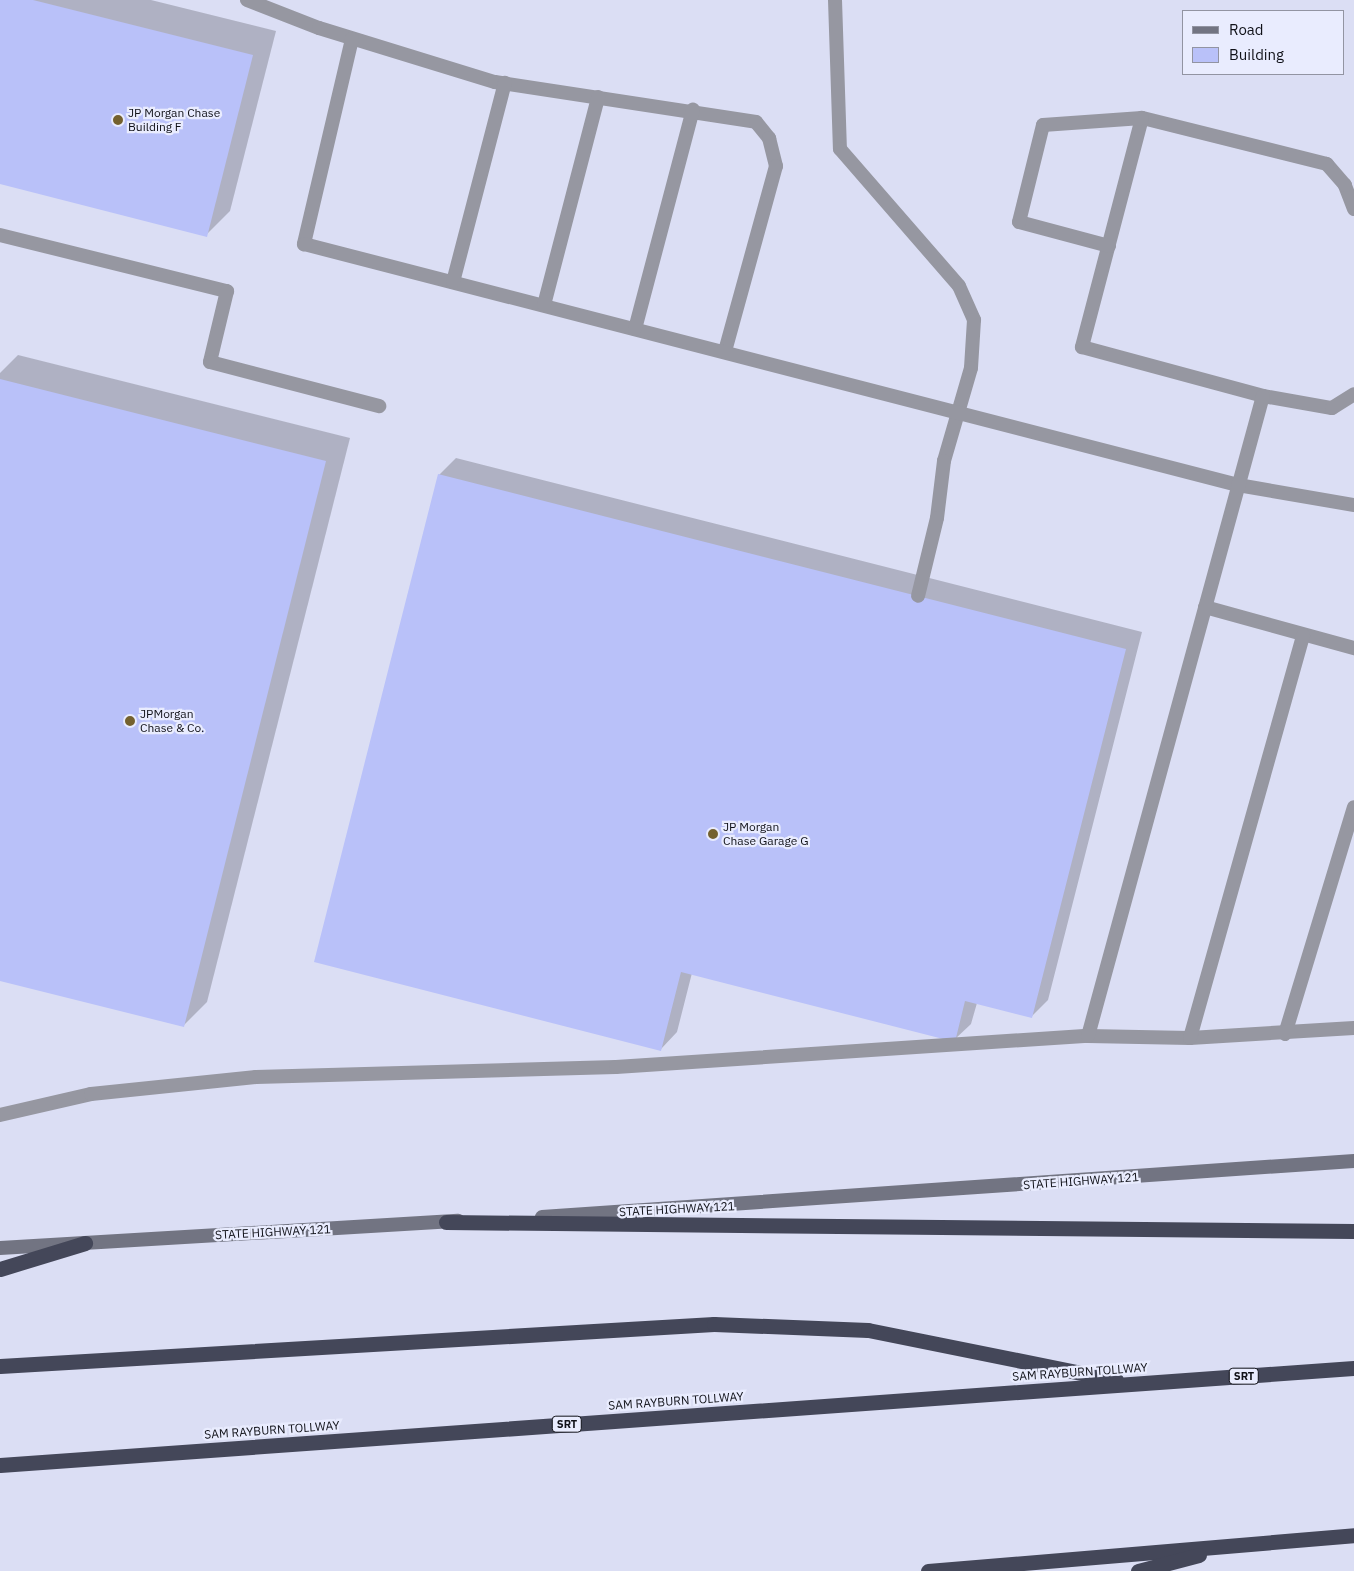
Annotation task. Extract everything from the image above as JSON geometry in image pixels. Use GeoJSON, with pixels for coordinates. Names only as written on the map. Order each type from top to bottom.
{"type":"FeatureCollection","features":[{"type":"Feature","properties":{"kind":"highway"},"geometry":{"type":"LineString","coordinates":[[446,1222],[1354,1231]]}},
{"type":"Feature","properties":{"kind":"highway"},"geometry":{"type":"LineString","coordinates":[[0,1270],[85,1243]]}},
{"type":"Feature","properties":{"kind":"highway"},"geometry":{"type":"LineString","coordinates":[[0,1366],[714,1324],[868,1330],[1135,1383]]}},
{"type":"Feature","properties":{"kind":"highway","name":"SAM RAYBURN TOLLWAY"},"geometry":{"type":"LineString","coordinates":[[0,1465],[1354,1368]]}},
{"type":"Feature","properties":{"kind":"highway"},"geometry":{"type":"LineString","coordinates":[[928,1571],[1354,1535]]}},
{"type":"Feature","properties":{"kind":"highway"},"geometry":{"type":"LineString","coordinates":[[1138,1571],[1240,1544]]}},
{"type":"Feature","properties":{"kind":"main road","name":"STATE HIGHWAY 121"},"geometry":{"type":"LineString","coordinates":[[0,1248],[798,1202],[1354,1161]]}},
{"type":"Feature","properties":{"kind":"lane"},"geometry":{"type":"LineString","coordinates":[[247,0],[352,39],[505,83],[693,110],[756,122],[769,138],[776,166],[725,352]]}},
{"type":"Feature","properties":{"kind":"lane"},"geometry":{"type":"LineString","coordinates":[[835,0],[840,148],[959,286],[974,320],[971,368],[958,413],[918,596]]}},
{"type":"Feature","properties":{"kind":"lane"},"geometry":{"type":"LineString","coordinates":[[352,39],[304,244],[1238,485],[1354,505]]}},
{"type":"Feature","properties":{"kind":"lane"},"geometry":{"type":"LineString","coordinates":[[452,282],[505,83]]}},
{"type":"Feature","properties":{"kind":"lane"},"geometry":{"type":"LineString","coordinates":[[544,305],[598,97]]}},
{"type":"Feature","properties":{"kind":"lane"},"geometry":{"type":"LineString","coordinates":[[635,329],[693,110]]}},
{"type":"Feature","properties":{"kind":"lane"},"geometry":{"type":"LineString","coordinates":[[1142,118],[1082,347],[1263,396],[1332,408],[1354,394]]}},
{"type":"Feature","properties":{"kind":"lane"},"geometry":{"type":"LineString","coordinates":[[1108,246],[1019,222],[1043,125],[1142,118],[1326,164],[1345,185],[1354,209]]}},
{"type":"Feature","properties":{"kind":"lane"},"geometry":{"type":"LineString","coordinates":[[0,235],[227,291],[210,362],[379,406]]}},
{"type":"Feature","properties":{"kind":"lane"},"geometry":{"type":"LineString","coordinates":[[1088,1036],[1263,396]]}},
{"type":"Feature","properties":{"kind":"lane"},"geometry":{"type":"LineString","coordinates":[[1205,607],[1303,636],[1354,648]]}},
{"type":"Feature","properties":{"kind":"lane"},"geometry":{"type":"LineString","coordinates":[[1190,1038],[1303,636]]}},
{"type":"Feature","properties":{"kind":"lane"},"geometry":{"type":"LineString","coordinates":[[1285,1034],[1354,807]]}},
{"type":"Feature","properties":{"kind":"lane"},"geometry":{"type":"LineString","coordinates":[[0,1115],[90,1094],[256,1077],[616,1067],[1088,1036],[1190,1038],[1285,1034],[1354,1028]]}},
{"type":"Feature","properties":{"kind":"building","name":"JP Morgan Chase Building F"},"geometry":{"type":"Polygon","coordinates":[[[0,0],[33,0],[253,55],[207,237],[0,184],[0,0]]]}},
{"type":"Feature","properties":{"kind":"building","name":"JPMorgan Chase & Co."},"geometry":{"type":"Polygon","coordinates":[[[0,379],[326,461],[184,1027],[0,981],[0,379]]]}},
{"type":"Feature","properties":{"kind":"building","name":"JP Morgan Chase Garage G"},"geometry":{"type":"Polygon","coordinates":[[[438,474],[1126,649],[1032,1018],[965,1001],[955,1042],[681,972],[661,1051],[314,962],[438,474]]]}},
{"type":"Feature","properties":{"kind":"place","name":"JP Morgan Chase Building F"},"geometry":{"type":"Point","coordinates":[118,120]}},
{"type":"Feature","properties":{"kind":"place","name":"JPMorgan Chase & Co."},"geometry":{"type":"Point","coordinates":[130,721]}},
{"type":"Feature","properties":{"kind":"place","name":"JP Morgan Chase Garage G"},"geometry":{"type":"Point","coordinates":[713,834]}}]}
